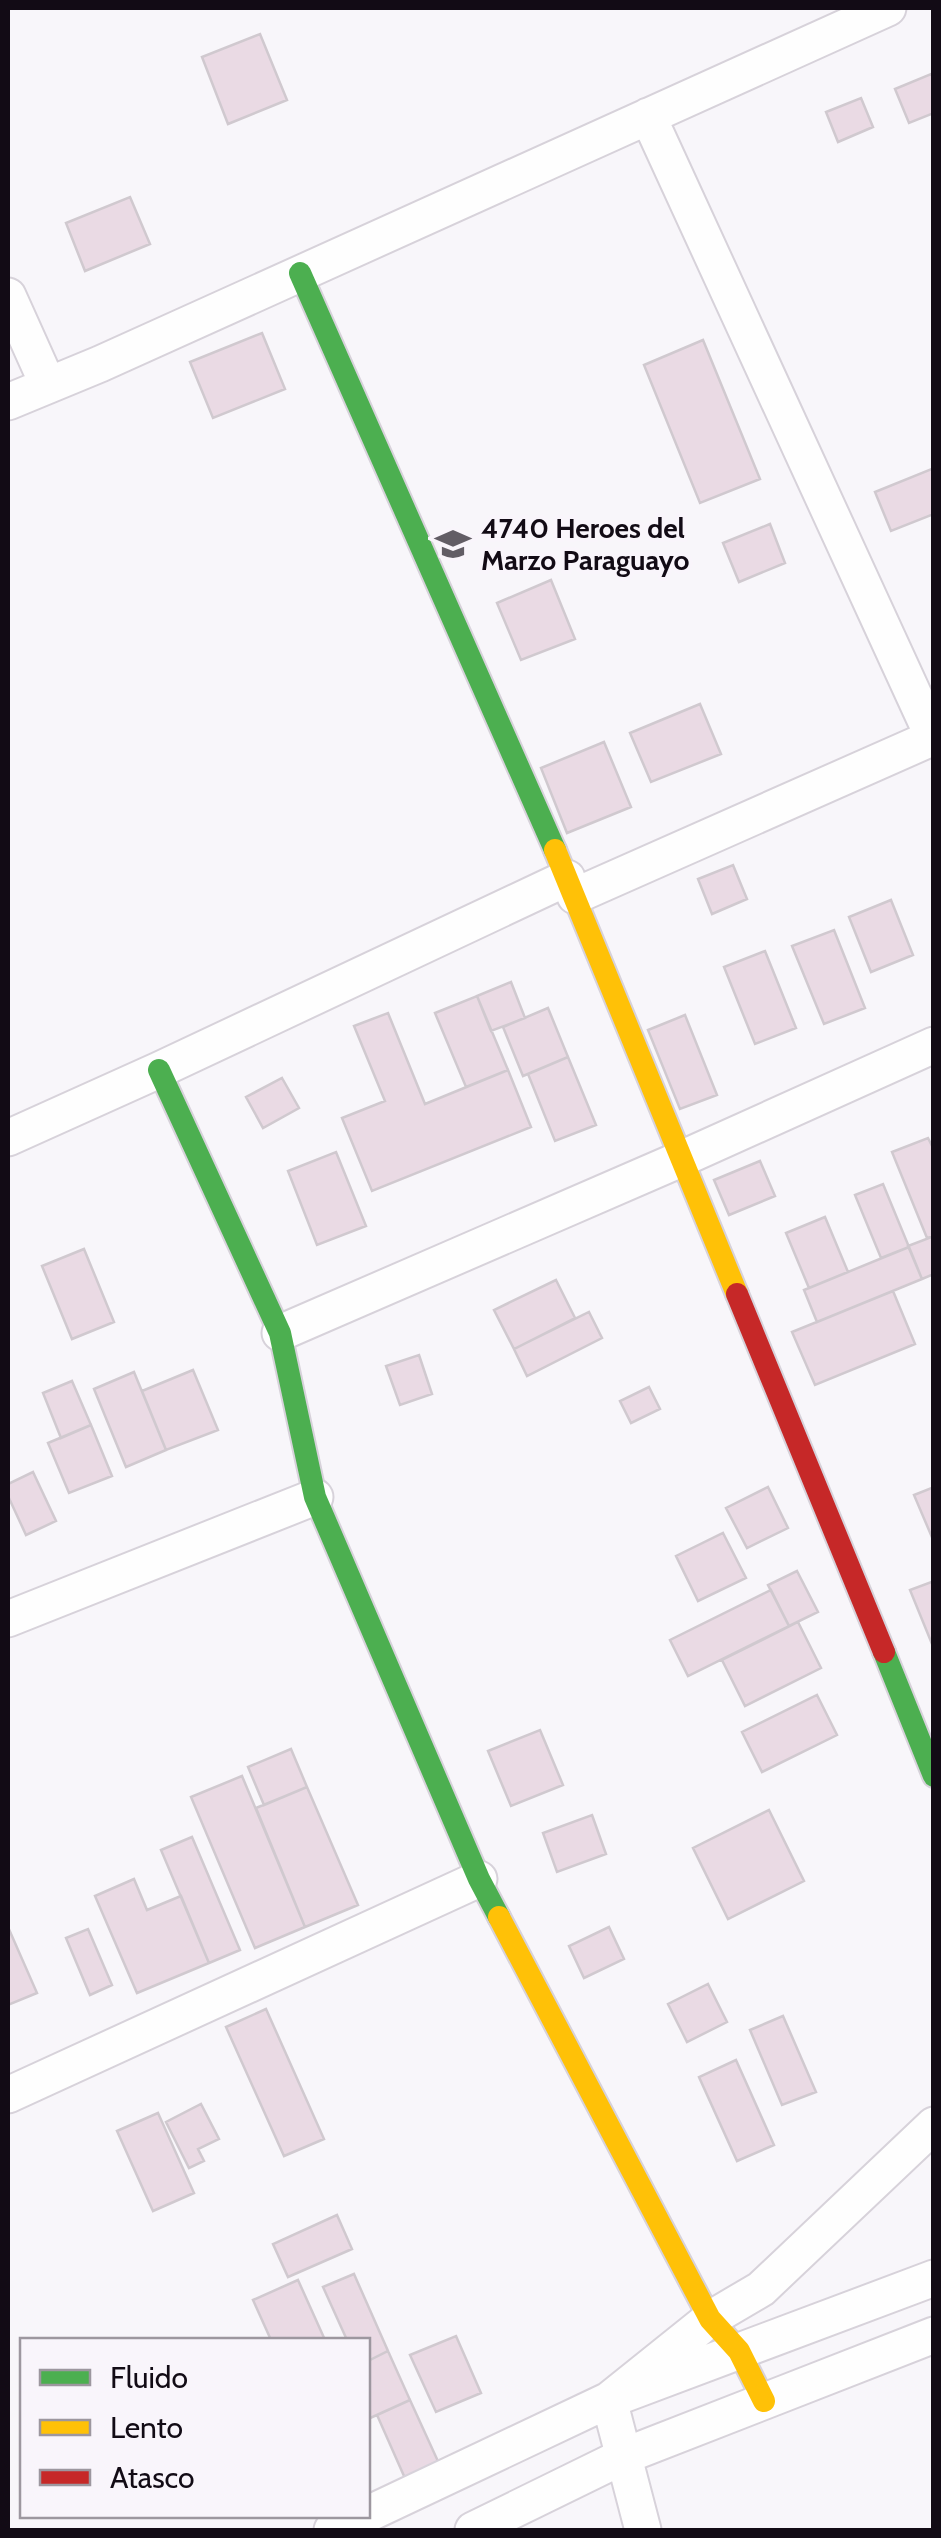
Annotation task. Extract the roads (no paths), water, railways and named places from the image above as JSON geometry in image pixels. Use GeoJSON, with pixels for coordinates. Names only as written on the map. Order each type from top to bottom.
{"type":"FeatureCollection","features":[{"type":"Feature","properties":{"kind":"street"},"geometry":{"type":"LineString","coordinates":[[8,402],[888,8]]}},
{"type":"Feature","properties":{"kind":"street"},"geometry":{"type":"LineString","coordinates":[[8,1138],[571,887],[933,737],[648,116]]}},
{"type":"Feature","properties":{"kind":"street"},"geometry":{"type":"LineString","coordinates":[[300,273],[571,887],[934,1776]]}},
{"type":"Feature","properties":{"kind":"street"},"geometry":{"type":"LineString","coordinates":[[8,296],[48,385]]}},
{"type":"Feature","properties":{"kind":"street"},"geometry":{"type":"LineString","coordinates":[[280,1333],[934,1045]]}},
{"type":"Feature","properties":{"kind":"street"},"geometry":{"type":"LineString","coordinates":[[159,1070],[280,1333],[315,1498],[479,1879],[710,2320],[740,2351],[764,2401]]}},
{"type":"Feature","properties":{"kind":"street"},"geometry":{"type":"LineString","coordinates":[[8,1619],[315,1498]]}},
{"type":"Feature","properties":{"kind":"street"},"geometry":{"type":"LineString","coordinates":[[8,2096],[479,1879]]}},
{"type":"Feature","properties":{"kind":"street"},"geometry":{"type":"LineString","coordinates":[[609,2400],[710,2320],[761,2289],[934,2125]]}},
{"type":"Feature","properties":{"kind":"street"},"geometry":{"type":"LineString","coordinates":[[370,2513],[609,2400],[934,2278]]}},
{"type":"Feature","properties":{"kind":"street"},"geometry":{"type":"LineString","coordinates":[[473,2530],[624,2456],[934,2335]]}},
{"type":"Feature","properties":{"kind":"street"},"geometry":{"type":"LineString","coordinates":[[609,2400],[643,2530]]}},
{"type":"Feature","properties":{"kind":"street"},"geometry":{"type":"LineString","coordinates":[[332,2530],[359,2518]]}},
{"type":"Feature","properties":{"kind":"place","name":"4740 Heroes del Marzo Paraguayo"},"geometry":{"type":"Point","coordinates":[453,544]}}]}
